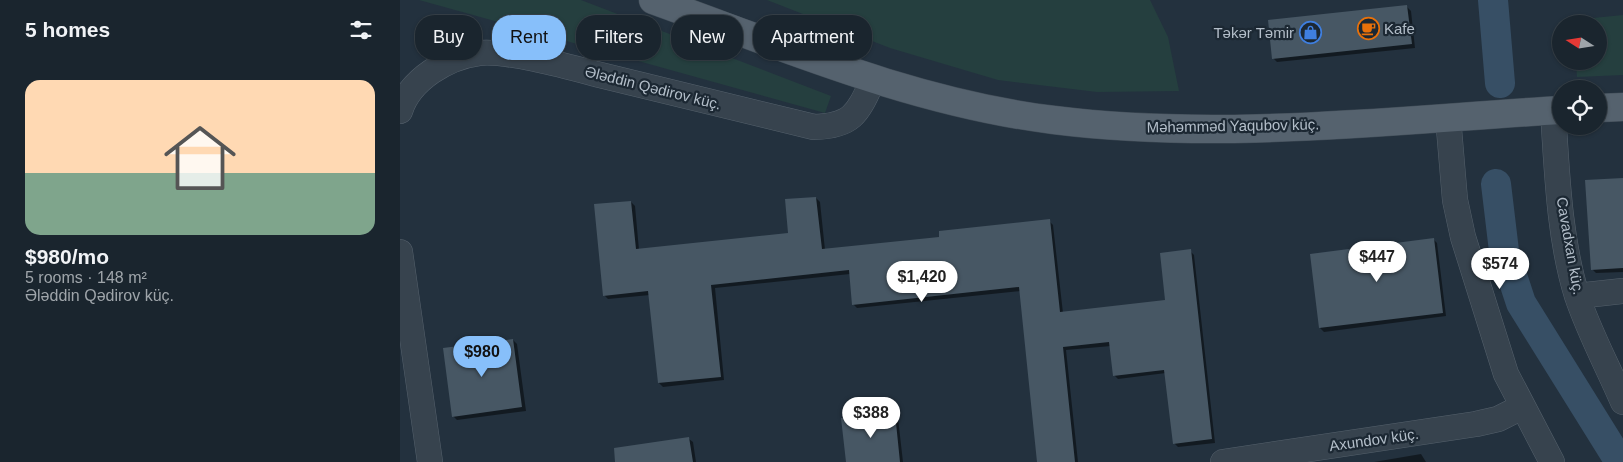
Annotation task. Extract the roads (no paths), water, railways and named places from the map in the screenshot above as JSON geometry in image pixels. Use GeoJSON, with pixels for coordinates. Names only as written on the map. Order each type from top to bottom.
{"type":"FeatureCollection","features":[{"type":"Feature","properties":{"kind":"main road","name":"Məhəmməd Yaqubov küç."},"geometry":{"type":"LineString","coordinates":[[653,0],[916,92],[1053,120],[1147,128],[1270,128],[1552,111]]}},
{"type":"Feature","properties":{"kind":"main road"},"geometry":{"type":"LineString","coordinates":[[1607,108],[1623,107]]}},
{"type":"Feature","properties":{"kind":"street","name":"Ələddin Qədirov küç."},"geometry":{"type":"LineString","coordinates":[[400,111],[402,103],[423,79],[448,60],[481,53],[515,56],[564,66],[814,128],[833,127],[846,122],[858,111],[874,78]]}},
{"type":"Feature","properties":{"kind":"street"},"geometry":{"type":"LineString","coordinates":[[1448,117],[1455,200],[1463,237],[1506,374],[1549,460]]}},
{"type":"Feature","properties":{"kind":"street","name":"Cavadxan küç."},"geometry":{"type":"LineString","coordinates":[[1557,135],[1558,176],[1566,240],[1577,296],[1623,402]]}},
{"type":"Feature","properties":{"kind":"street"},"geometry":{"type":"LineString","coordinates":[[400,252],[430,462]]}},
{"type":"Feature","properties":{"kind":"street"},"geometry":{"type":"LineString","coordinates":[[1577,296],[1623,291]]}},
{"type":"Feature","properties":{"kind":"street","name":"Axundov küç."},"geometry":{"type":"LineString","coordinates":[[1223,462],[1476,424],[1498,419],[1522,407]]}},
{"type":"Feature","properties":{"kind":"waterway"},"geometry":{"type":"LineString","coordinates":[[1493,0],[1500,83]]}},
{"type":"Feature","properties":{"kind":"waterway"},"geometry":{"type":"LineString","coordinates":[[1496,184],[1504,251],[1521,303],[1620,462]]}},
{"type":"Feature","properties":{"kind":"place","name":"Kafe"},"geometry":{"type":"Point","coordinates":[1368,29]}},
{"type":"Feature","properties":{"kind":"place","name":"Təkər Təmir"},"geometry":{"type":"Point","coordinates":[1310,33]}}]}
